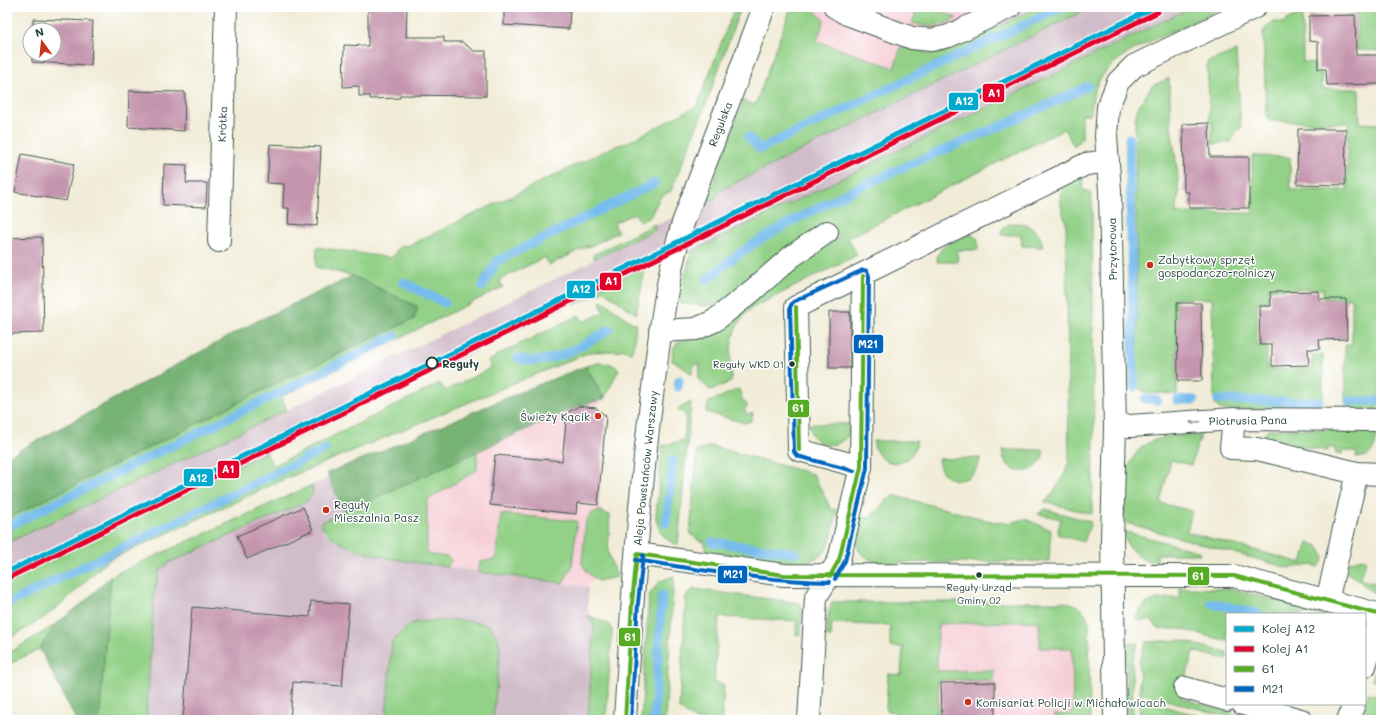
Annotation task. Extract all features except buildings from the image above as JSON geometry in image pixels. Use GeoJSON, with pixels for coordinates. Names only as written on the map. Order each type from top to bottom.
{"type":"FeatureCollection","features":[{"type":"Feature","properties":{"kind":"street","name":"Krótka"},"geometry":{"type":"LineString","coordinates":[[219,241],[226,7]]}},
{"type":"Feature","properties":{"kind":"street","name":"Regulska"},"geometry":{"type":"LineString","coordinates":[[677,242],[764,7]]}},
{"type":"Feature","properties":{"kind":"street"},"geometry":{"type":"LineString","coordinates":[[836,7],[847,14],[912,38],[931,40],[949,36],[1010,7]]}},
{"type":"Feature","properties":{"kind":"street","name":"Przytorowa"},"geometry":{"type":"LineString","coordinates":[[1115,720],[1113,576],[1115,427],[1110,186],[1106,124],[1108,107],[1112,94],[1124,76],[1142,60],[1255,7]]}},
{"type":"Feature","properties":{"kind":"street"},"geometry":{"type":"LineString","coordinates":[[861,467],[799,450],[796,307],[863,276],[1086,164],[1108,161]]}},
{"type":"Feature","properties":{"kind":"street"},"geometry":{"type":"LineString","coordinates":[[660,331],[676,332],[696,329],[714,321],[752,291],[791,257],[827,232]]}},
{"type":"Feature","properties":{"kind":"street","name":"Aleja Powstańców Warszawy"},"geometry":{"type":"LineString","coordinates":[[625,720],[640,497],[660,331],[677,242]]}},
{"type":"Feature","properties":{"kind":"street"},"geometry":{"type":"LineString","coordinates":[[809,720],[816,597],[839,560],[861,467],[863,276]]}},
{"type":"Feature","properties":{"kind":"street"},"geometry":{"type":"LineString","coordinates":[[1234,419],[1231,448],[1257,449],[1357,473],[1381,474]]}},
{"type":"Feature","properties":{"kind":"street","name":"Piotrusia Pana"},"geometry":{"type":"LineString","coordinates":[[1115,427],[1234,419],[1381,420]]}},
{"type":"Feature","properties":{"kind":"street"},"geometry":{"type":"LineString","coordinates":[[1327,601],[1357,473]]}},
{"type":"Feature","properties":{"kind":"street"},"geometry":{"type":"LineString","coordinates":[[637,554],[784,576],[1234,576],[1381,615],[1366,663]]}},
{"type":"Feature","properties":{"kind":"street"},"geometry":{"type":"LineString","coordinates":[[1185,688],[1226,700]]}},
{"type":"Feature","properties":{"kind":"street"},"geometry":{"type":"LineString","coordinates":[[1247,705],[1301,720]]}},
{"type":"Feature","properties":{"kind":"street"},"geometry":{"type":"LineString","coordinates":[[1348,720],[1354,705]]}},
{"type":"Feature","properties":{"kind":"shaded area"},"geometry":{"type":"Polygon","coordinates":[[[799,7],[1041,7],[760,145],[799,7]]]}},
{"type":"Feature","properties":{"kind":"shaded area"},"geometry":{"type":"Polygon","coordinates":[[[1091,7],[1192,7],[691,252],[693,245],[647,267],[646,265],[573,301],[574,303],[7,580],[7,543],[287,410],[655,230],[653,227],[715,199],[718,191],[1091,7]]]}},
{"type":"Feature","properties":{"kind":"shaded area"},"geometry":{"type":"Polygon","coordinates":[[[604,399],[596,408],[606,416],[601,475],[582,485],[581,504],[602,506],[596,579],[588,584],[588,587],[381,556],[320,523],[578,406],[604,399]]]}},
{"type":"Feature","properties":{"kind":"shaded area"},"geometry":{"type":"Polygon","coordinates":[[[328,478],[344,512],[320,523],[324,532],[335,541],[353,549],[381,556],[448,567],[588,587],[588,615],[594,625],[588,720],[99,720],[111,576],[328,478]]]}},
{"type":"Feature","properties":{"kind":"shaded area"},"geometry":{"type":"Polygon","coordinates":[[[919,604],[1045,604],[1088,661],[1089,720],[920,720],[919,604]]]}},
{"type":"Feature","properties":{"kind":"green space"},"geometry":{"type":"Polygon","coordinates":[[[735,7],[741,7],[706,104],[671,191],[660,197],[650,217],[640,222],[635,213],[614,223],[618,232],[589,247],[588,246],[549,265],[545,257],[499,280],[503,287],[281,397],[287,410],[7,543],[7,519],[285,379],[414,319],[418,307],[353,276],[316,267],[317,247],[392,258],[399,247],[410,245],[615,146],[626,143],[697,106],[735,7]]]}},
{"type":"Feature","properties":{"kind":"green space"},"geometry":{"type":"Polygon","coordinates":[[[791,7],[811,7],[824,20],[817,41],[894,68],[901,47],[932,54],[952,49],[1037,7],[1091,7],[719,191],[715,199],[707,201],[743,101],[755,105],[791,7]]]}},
{"type":"Feature","properties":{"kind":"green space"},"geometry":{"type":"Polygon","coordinates":[[[918,7],[930,7],[957,18],[946,23],[930,26],[918,25],[912,23],[918,7]]]}},
{"type":"Feature","properties":{"kind":"green space"},"geometry":{"type":"Polygon","coordinates":[[[1192,7],[1224,7],[1145,44],[1118,60],[1107,70],[1098,82],[1093,97],[1091,114],[1082,114],[1082,138],[1074,146],[1064,129],[848,238],[857,255],[750,309],[737,326],[734,335],[731,352],[731,382],[710,390],[698,379],[700,364],[694,364],[692,374],[676,362],[672,361],[673,349],[678,342],[715,331],[778,279],[840,236],[833,231],[726,302],[705,306],[679,303],[691,252],[1192,7]]]}},
{"type":"Feature","properties":{"kind":"green space"},"geometry":{"type":"Polygon","coordinates":[[[1354,7],[1381,7],[1381,51],[1357,50],[1357,13],[1355,13],[1354,7]]]}},
{"type":"Feature","properties":{"kind":"green space"},"geometry":{"type":"Polygon","coordinates":[[[1302,12],[1303,62],[1314,63],[1315,73],[1322,74],[1322,89],[1359,89],[1360,123],[1381,124],[1381,405],[1374,410],[1351,410],[1345,403],[1345,345],[1352,345],[1352,298],[1323,298],[1323,289],[1268,289],[1268,302],[1257,302],[1257,346],[1267,346],[1267,369],[1312,369],[1312,355],[1323,355],[1323,399],[1318,408],[1221,410],[1215,405],[1212,299],[1175,298],[1177,303],[1177,394],[1146,393],[1138,388],[1135,120],[1138,107],[1152,86],[1169,78],[1171,124],[1178,181],[1175,213],[1253,213],[1252,156],[1290,157],[1291,190],[1347,190],[1348,123],[1270,121],[1266,113],[1263,32],[1271,23],[1282,23],[1302,12]]]}},
{"type":"Feature","properties":{"kind":"green space"},"geometry":{"type":"Polygon","coordinates":[[[1236,51],[1241,128],[1235,133],[1231,142],[1212,144],[1212,122],[1210,122],[1207,62],[1236,51]]]}},
{"type":"Feature","properties":{"kind":"green space"},"geometry":{"type":"Polygon","coordinates":[[[1076,179],[1084,179],[1082,189],[1090,193],[1092,201],[1094,445],[1092,514],[1045,502],[1060,482],[1069,460],[1066,223],[1060,198],[1064,189],[1076,179]]]}},
{"type":"Feature","properties":{"kind":"green space"},"geometry":{"type":"Polygon","coordinates":[[[1016,223],[1031,227],[1040,237],[1043,247],[1022,246],[1021,235],[1001,235],[1002,229],[1009,224],[1016,223]]]}},
{"type":"Feature","properties":{"kind":"green space"},"geometry":{"type":"Polygon","coordinates":[[[655,224],[655,230],[594,259],[593,255],[655,224]]]}},
{"type":"Feature","properties":{"kind":"green space"},"geometry":{"type":"Polygon","coordinates":[[[967,235],[972,235],[978,239],[978,250],[957,250],[958,262],[937,262],[940,251],[947,244],[967,235]]]}},
{"type":"Feature","properties":{"kind":"green space"},"geometry":{"type":"Polygon","coordinates":[[[646,265],[636,314],[604,291],[574,305],[573,301],[646,265]]]}},
{"type":"Feature","properties":{"kind":"green space"},"geometry":{"type":"Polygon","coordinates":[[[353,276],[418,307],[414,319],[285,379],[7,519],[7,457],[257,321],[353,276]]]}},
{"type":"Feature","properties":{"kind":"green space"},"geometry":{"type":"Polygon","coordinates":[[[603,301],[633,323],[636,323],[634,345],[631,353],[622,349],[618,351],[591,352],[580,356],[285,479],[107,561],[66,600],[45,617],[7,640],[7,580],[266,452],[273,466],[440,383],[445,391],[491,368],[488,361],[495,358],[495,356],[579,315],[583,322],[604,312],[600,302],[603,301]]]}},
{"type":"Feature","properties":{"kind":"green space"},"geometry":{"type":"Polygon","coordinates":[[[599,363],[611,364],[619,369],[604,399],[586,366],[599,363]]]}},
{"type":"Feature","properties":{"kind":"green space"},"geometry":{"type":"Polygon","coordinates":[[[586,366],[604,399],[578,406],[344,512],[327,473],[586,366]]]}},
{"type":"Feature","properties":{"kind":"green space"},"geometry":{"type":"Polygon","coordinates":[[[739,389],[742,399],[748,406],[744,410],[748,415],[753,414],[751,421],[745,423],[706,412],[709,402],[739,389]]]}},
{"type":"Feature","properties":{"kind":"green space"},"geometry":{"type":"Polygon","coordinates":[[[691,402],[678,545],[669,541],[662,535],[658,527],[656,517],[662,446],[684,440],[686,415],[678,409],[691,402]]]}},
{"type":"Feature","properties":{"kind":"green space"},"geometry":{"type":"Polygon","coordinates":[[[810,424],[852,424],[849,433],[843,440],[836,444],[829,445],[821,443],[815,439],[811,433],[810,424]]]}},
{"type":"Feature","properties":{"kind":"green space"},"geometry":{"type":"Polygon","coordinates":[[[1268,429],[1381,430],[1381,438],[1376,438],[1371,453],[1365,457],[1356,457],[1357,452],[1343,450],[1342,454],[1335,453],[1336,449],[1328,447],[1328,451],[1266,440],[1264,434],[1268,429]]]}},
{"type":"Feature","properties":{"kind":"green space"},"geometry":{"type":"Polygon","coordinates":[[[1201,435],[1191,465],[1171,460],[1160,503],[1192,511],[1187,532],[1302,563],[1308,542],[1318,546],[1324,556],[1323,561],[1318,567],[1311,565],[1288,568],[1123,522],[1127,475],[1130,463],[1136,454],[1144,446],[1160,438],[1201,435]]]}},
{"type":"Feature","properties":{"kind":"green space"},"geometry":{"type":"Polygon","coordinates":[[[873,441],[917,441],[914,451],[909,457],[895,463],[881,457],[876,451],[873,441]]]}},
{"type":"Feature","properties":{"kind":"green space"},"geometry":{"type":"Polygon","coordinates":[[[711,446],[813,474],[831,509],[837,510],[831,538],[824,552],[810,561],[799,563],[705,551],[705,542],[698,540],[690,533],[697,451],[711,446]]]}},
{"type":"Feature","properties":{"kind":"green space"},"geometry":{"type":"Polygon","coordinates":[[[1002,450],[1044,450],[1042,459],[1037,466],[1030,470],[1023,471],[1016,470],[1009,466],[1004,459],[1002,450]]]}},
{"type":"Feature","properties":{"kind":"green space"},"geometry":{"type":"Polygon","coordinates":[[[477,451],[477,470],[429,499],[427,503],[427,552],[431,555],[448,557],[451,560],[448,567],[377,556],[358,550],[342,543],[328,534],[320,523],[477,451]]]}},
{"type":"Feature","properties":{"kind":"green space"},"geometry":{"type":"Polygon","coordinates":[[[980,458],[977,468],[972,474],[959,480],[951,479],[945,475],[940,468],[938,459],[980,458]]]}},
{"type":"Feature","properties":{"kind":"green space"},"geometry":{"type":"Polygon","coordinates":[[[312,485],[313,493],[306,502],[170,562],[159,571],[154,596],[146,720],[99,720],[111,576],[312,485]]]}},
{"type":"Feature","properties":{"kind":"green space"},"geometry":{"type":"Polygon","coordinates":[[[892,495],[995,522],[1009,523],[1025,519],[1051,530],[1049,561],[878,563],[863,555],[859,550],[857,545],[857,532],[861,517],[869,518],[892,495]]]}},
{"type":"Feature","properties":{"kind":"green space"},"geometry":{"type":"Polygon","coordinates":[[[1045,509],[1091,522],[1084,542],[1057,534],[1061,519],[1038,514],[1045,509]]]}},
{"type":"Feature","properties":{"kind":"green space"},"geometry":{"type":"Polygon","coordinates":[[[599,511],[610,515],[608,553],[617,577],[598,581],[587,572],[582,563],[586,520],[592,513],[599,511]]]}},
{"type":"Feature","properties":{"kind":"green space"},"geometry":{"type":"Polygon","coordinates":[[[501,514],[577,521],[572,566],[563,583],[479,572],[480,562],[496,559],[501,514]]]}},
{"type":"Feature","properties":{"kind":"green space"},"geometry":{"type":"Polygon","coordinates":[[[1123,531],[1201,552],[1200,554],[1157,554],[1157,562],[1150,561],[1134,553],[1130,549],[1123,531]]]}},
{"type":"Feature","properties":{"kind":"green space"},"geometry":{"type":"Polygon","coordinates":[[[1361,558],[1366,560],[1360,579],[1381,585],[1381,595],[1371,591],[1353,576],[1348,574],[1346,569],[1349,562],[1361,558]]]}},
{"type":"Feature","properties":{"kind":"green space"},"geometry":{"type":"Polygon","coordinates":[[[111,576],[99,720],[76,720],[40,649],[55,625],[85,601],[111,576]]]}},
{"type":"Feature","properties":{"kind":"green space"},"geometry":{"type":"Polygon","coordinates":[[[674,576],[665,720],[641,720],[649,595],[660,581],[674,576]]]}},
{"type":"Feature","properties":{"kind":"green space"},"geometry":{"type":"Polygon","coordinates":[[[1180,588],[1233,589],[1322,613],[1226,613],[1226,641],[1181,629],[1159,629],[1151,620],[1139,621],[1136,617],[1140,610],[1149,602],[1166,598],[1180,598],[1180,588]]]}},
{"type":"Feature","properties":{"kind":"green space"},"geometry":{"type":"Polygon","coordinates":[[[693,589],[800,603],[802,610],[801,635],[796,635],[797,621],[719,617],[714,683],[724,684],[722,720],[696,720],[679,709],[686,596],[693,589]]]}},
{"type":"Feature","properties":{"kind":"green space"},"geometry":{"type":"Polygon","coordinates":[[[832,602],[1064,602],[1073,604],[1086,614],[1089,623],[1090,720],[1058,720],[1054,715],[1073,714],[1072,648],[1040,648],[1039,621],[938,624],[937,671],[994,670],[993,680],[938,680],[938,720],[895,720],[896,712],[888,711],[886,708],[888,674],[901,675],[903,647],[890,647],[890,626],[832,623],[831,637],[827,637],[828,616],[832,602]]]}},
{"type":"Feature","properties":{"kind":"green space"},"geometry":{"type":"Polygon","coordinates":[[[588,615],[610,625],[612,631],[606,720],[588,720],[594,625],[588,615]]]}},
{"type":"Feature","properties":{"kind":"green space"},"geometry":{"type":"Polygon","coordinates":[[[452,620],[470,621],[489,625],[498,638],[500,650],[493,720],[386,720],[392,642],[408,626],[415,622],[452,620]]]}},
{"type":"Feature","properties":{"kind":"green space"},"geometry":{"type":"Polygon","coordinates":[[[55,625],[40,649],[7,665],[7,654],[55,625]]]}},
{"type":"Feature","properties":{"kind":"green space"},"geometry":{"type":"Polygon","coordinates":[[[1180,640],[1226,653],[1226,660],[1193,651],[1181,698],[1242,716],[1241,720],[1140,693],[1139,662],[1146,642],[1180,640]]]}},
{"type":"Feature","properties":{"kind":"green space"},"geometry":{"type":"Polygon","coordinates":[[[1138,643],[1132,661],[1133,720],[1127,720],[1126,644],[1138,643]]]}},
{"type":"Feature","properties":{"kind":"green space"},"geometry":{"type":"Polygon","coordinates":[[[1381,653],[1381,683],[1372,680],[1381,653]]]}},
{"type":"Feature","properties":{"kind":"green space"},"geometry":{"type":"Polygon","coordinates":[[[1368,693],[1381,696],[1381,714],[1374,713],[1372,720],[1368,720],[1365,706],[1368,693]]]}},
{"type":"Feature","properties":{"kind":"green space"},"geometry":{"type":"Polygon","coordinates":[[[1139,699],[1200,716],[1193,720],[1140,720],[1139,699]]]}},
{"type":"Feature","properties":{"kind":"waterway"},"geometry":{"type":"LineString","coordinates":[[748,137],[760,149],[1062,7]]}},
{"type":"Feature","properties":{"kind":"waterway"},"geometry":{"type":"LineString","coordinates":[[707,280],[743,251],[796,219],[879,178],[1019,118],[1088,86]]}},
{"type":"Feature","properties":{"kind":"waterway"},"geometry":{"type":"LineString","coordinates":[[1129,138],[1134,387]]}},
{"type":"Feature","properties":{"kind":"waterway"},"geometry":{"type":"LineString","coordinates":[[482,287],[497,261],[655,183]]}},
{"type":"Feature","properties":{"kind":"waterway"},"geometry":{"type":"LineString","coordinates":[[403,282],[445,303]]}},
{"type":"Feature","properties":{"kind":"waterway"},"geometry":{"type":"LineString","coordinates":[[518,358],[529,361],[553,358],[578,348],[610,329]]}},
{"type":"Feature","properties":{"kind":"waterway"},"geometry":{"type":"LineString","coordinates":[[7,527],[395,336]]}},
{"type":"Feature","properties":{"kind":"waterway"},"geometry":{"type":"LineString","coordinates":[[678,387],[679,380]]}},
{"type":"Feature","properties":{"kind":"waterway"},"geometry":{"type":"LineString","coordinates":[[1145,399],[1157,400]]}},
{"type":"Feature","properties":{"kind":"waterway"},"geometry":{"type":"LineString","coordinates":[[1177,400],[1194,400]]}},
{"type":"Feature","properties":{"kind":"waterway"},"geometry":{"type":"LineString","coordinates":[[1218,400],[1319,402]]}},
{"type":"Feature","properties":{"kind":"waterway"},"geometry":{"type":"LineString","coordinates":[[1349,401],[1379,401]]}},
{"type":"Feature","properties":{"kind":"waterway"},"geometry":{"type":"LineString","coordinates":[[7,604],[325,449]]}},
{"type":"Feature","properties":{"kind":"waterway"},"geometry":{"type":"LineString","coordinates":[[666,523],[673,461]]}},
{"type":"Feature","properties":{"kind":"waterway"},"geometry":{"type":"LineString","coordinates":[[712,542],[796,553]]}},
{"type":"Feature","properties":{"kind":"waterway"},"geometry":{"type":"LineString","coordinates":[[654,720],[662,595]]}},
{"type":"Feature","properties":{"kind":"waterway"},"geometry":{"type":"LineString","coordinates":[[1211,603],[1255,613]]}},
{"type":"Feature","properties":{"kind":"rail line","name":"A12"},"geometry":{"type":"LineString","coordinates":[[7,572],[1155,7]]}},
{"type":"Feature","properties":{"kind":"rail line","name":"A1"},"geometry":{"type":"LineString","coordinates":[[10,577],[1158,12]]}},
{"type":"Feature","properties":{"kind":"transit line","name":"M21"},"geometry":{"type":"LineString","coordinates":[[854,471],[797,456],[794,452],[790,307],[793,302],[863,270],[867,271],[869,276],[867,467]]}},
{"type":"Feature","properties":{"kind":"transit line","name":"61"},"geometry":{"type":"LineString","coordinates":[[830,576],[839,560],[861,467],[863,276]]}},
{"type":"Feature","properties":{"kind":"transit line","name":"61"},"geometry":{"type":"LineString","coordinates":[[796,307],[799,450]]}},
{"type":"Feature","properties":{"kind":"transit line","name":"M21"},"geometry":{"type":"LineString","coordinates":[[835,579],[845,561],[867,468]]}},
{"type":"Feature","properties":{"kind":"transit line","name":"61"},"geometry":{"type":"LineString","coordinates":[[637,554],[784,575],[1234,576],[1381,615]]}},
{"type":"Feature","properties":{"kind":"transit line","name":"61"},"geometry":{"type":"LineString","coordinates":[[625,720],[632,603],[637,554]]}},
{"type":"Feature","properties":{"kind":"transit line","name":"M21"},"geometry":{"type":"LineString","coordinates":[[631,720],[638,603],[643,555]]}},
{"type":"Feature","properties":{"kind":"transit line","name":"M21"},"geometry":{"type":"LineString","coordinates":[[636,560],[781,580],[830,582]]}},
{"type":"Feature","properties":{"kind":"place","name":"Zabytkowy sprzęt gospodarczo-rolniczy"},"geometry":{"type":"Point","coordinates":[1150,265]}},
{"type":"Feature","properties":{"kind":"place","name":"Reguły"},"geometry":{"type":"Point","coordinates":[432,363]}},
{"type":"Feature","properties":{"kind":"place","name":"Reguły WKD 01"},"geometry":{"type":"Point","coordinates":[792,364]}},
{"type":"Feature","properties":{"kind":"place","name":"Świeży Kącik"},"geometry":{"type":"Point","coordinates":[598,416]}},
{"type":"Feature","properties":{"kind":"place","name":"Reguły Mieszalnia Pasz"},"geometry":{"type":"Point","coordinates":[326,510]}},
{"type":"Feature","properties":{"kind":"place","name":"Reguły Urząd Gminy 02"},"geometry":{"type":"Point","coordinates":[979,575]}},
{"type":"Feature","properties":{"kind":"place","name":"Komisariat Policji w Michałowicach"},"geometry":{"type":"Point","coordinates":[968,702]}}]}
